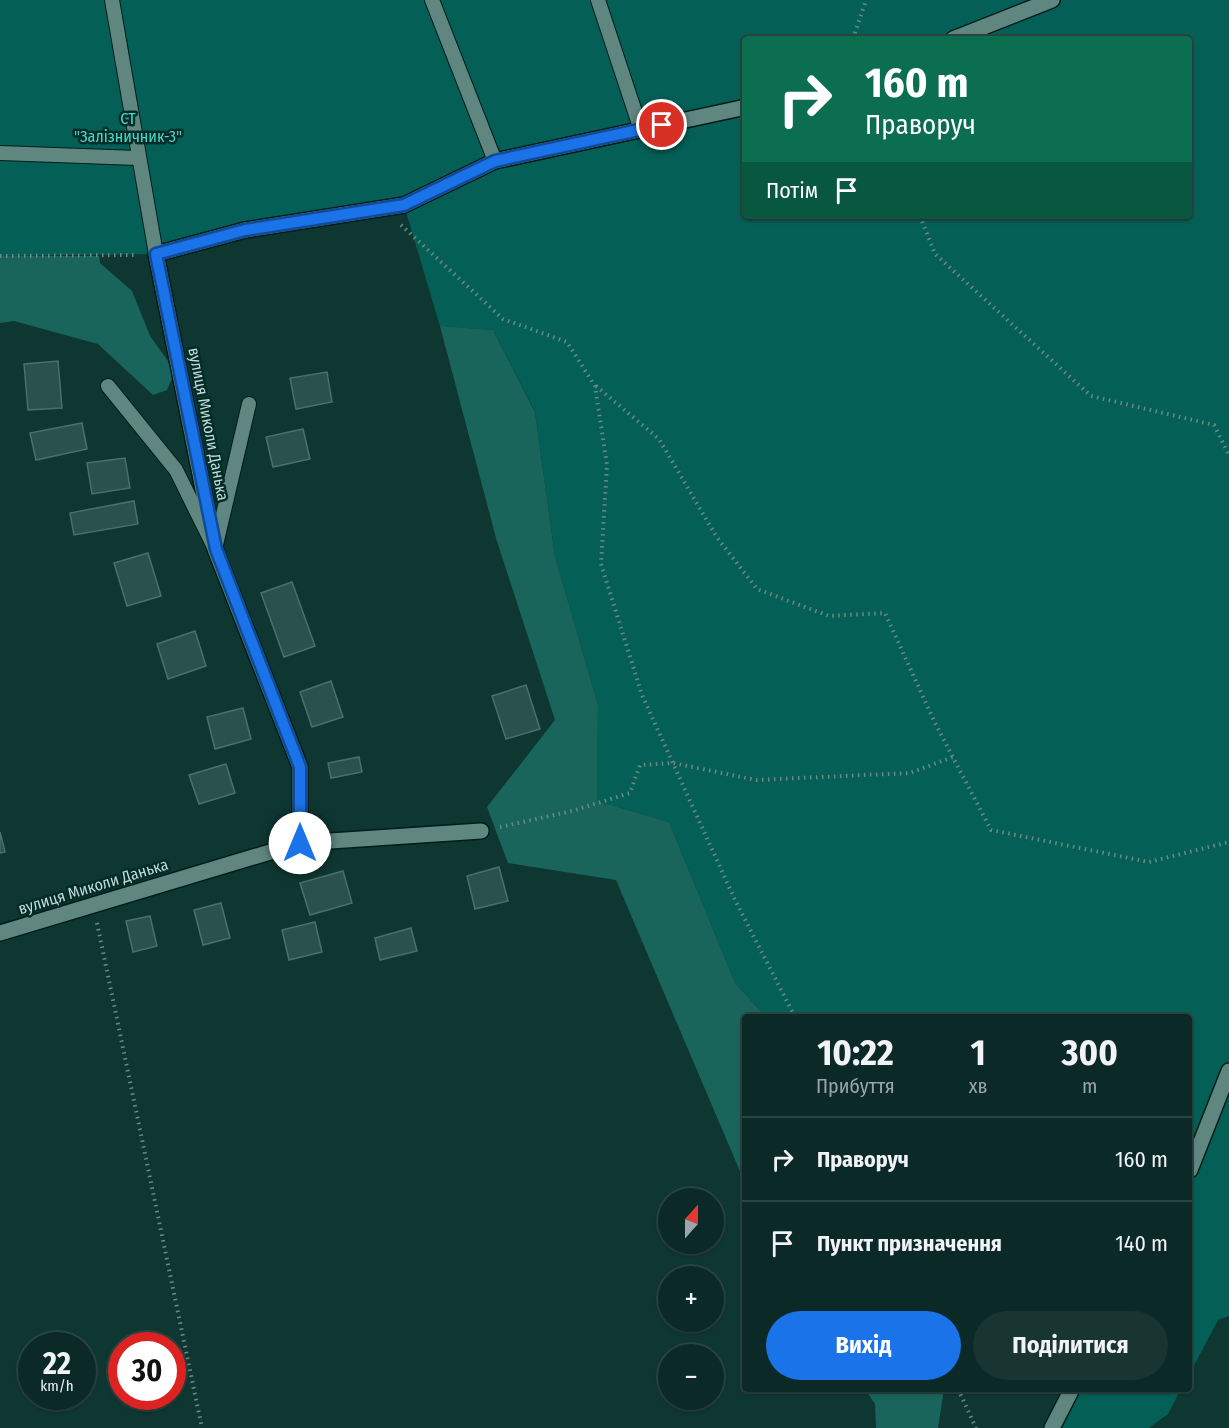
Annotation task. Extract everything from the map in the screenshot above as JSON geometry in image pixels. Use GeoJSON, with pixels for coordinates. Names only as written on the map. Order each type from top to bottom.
{"type":"FeatureCollection","features":[{"type":"Feature","properties":{"kind":"street"},"geometry":{"type":"LineString","coordinates":[[961,36],[1052,0]]}},
{"type":"Feature","properties":{"kind":"street"},"geometry":{"type":"LineString","coordinates":[[156,254],[245,230],[404,205],[495,161],[742,108]]}},
{"type":"Feature","properties":{"kind":"street","name":"вулиця Миколи Данька"},"geometry":{"type":"LineString","coordinates":[[156,254],[216,549],[300,767],[300,843]]}},
{"type":"Feature","properties":{"kind":"street","name":"вулиця Миколи Данька"},"geometry":{"type":"LineString","coordinates":[[0,933],[300,843],[481,831]]}},
{"type":"Feature","properties":{"kind":"street"},"geometry":{"type":"LineString","coordinates":[[1192,1165],[1229,1071]]}},
{"type":"Feature","properties":{"kind":"street"},"geometry":{"type":"LineString","coordinates":[[1052,1428],[1070,1392]]}},
{"type":"Feature","properties":{"kind":"lane","name":"вулиця Миколи Данька"},"geometry":{"type":"LineString","coordinates":[[112,0],[156,254]]}},
{"type":"Feature","properties":{"kind":"lane"},"geometry":{"type":"LineString","coordinates":[[432,0],[495,161]]}},
{"type":"Feature","properties":{"kind":"lane"},"geometry":{"type":"LineString","coordinates":[[598,0],[641,130]]}},
{"type":"Feature","properties":{"kind":"lane"},"geometry":{"type":"LineString","coordinates":[[0,153],[138,158]]}},
{"type":"Feature","properties":{"kind":"lane"},"geometry":{"type":"LineString","coordinates":[[108,386],[177,470],[216,549]]}},
{"type":"Feature","properties":{"kind":"lane"},"geometry":{"type":"LineString","coordinates":[[216,549],[249,404]]}},
{"type":"Feature","properties":{"kind":"path"},"geometry":{"type":"LineString","coordinates":[[854,36],[866,0]]}},
{"type":"Feature","properties":{"kind":"path"},"geometry":{"type":"LineString","coordinates":[[383,208],[503,319],[567,342],[595,386],[659,439],[716,537],[757,589],[829,616],[885,613],[953,757],[991,830],[1149,862],[1229,842]]}},
{"type":"Feature","properties":{"kind":"path"},"geometry":{"type":"LineString","coordinates":[[921,219],[935,254],[1091,396],[1214,425],[1229,455]]}},
{"type":"Feature","properties":{"kind":"path"},"geometry":{"type":"LineString","coordinates":[[0,256],[156,254]]}},
{"type":"Feature","properties":{"kind":"path"},"geometry":{"type":"LineString","coordinates":[[595,386],[607,465],[601,564],[642,694],[735,900],[793,1014]]}},
{"type":"Feature","properties":{"kind":"path"},"geometry":{"type":"LineString","coordinates":[[481,831],[572,811],[630,794],[640,765],[673,763],[756,780],[910,773],[953,757]]}},
{"type":"Feature","properties":{"kind":"path"},"geometry":{"type":"LineString","coordinates":[[93,904],[202,1428]]}},
{"type":"Feature","properties":{"kind":"path"},"geometry":{"type":"LineString","coordinates":[[959,1392],[976,1428]]}},
{"type":"Feature","properties":{"kind":"green space","name":"СТ \"Залізничник-3\""},"geometry":{"type":"Polygon","coordinates":[[[0,0],[1229,0],[1229,1316],[1218,1320],[1192,1369],[1192,1014],[763,1014],[735,983],[669,822],[597,801],[598,705],[555,557],[535,411],[493,330],[440,326],[404,205],[156,254],[0,256],[0,0]]]}},
{"type":"Feature","properties":{"kind":"green space"},"geometry":{"type":"Polygon","coordinates":[[[0,256],[99,256],[100,263],[132,291],[150,336],[168,361],[173,376],[167,390],[153,395],[98,344],[14,321],[0,323],[0,256]]]}},
{"type":"Feature","properties":{"kind":"green space"},"geometry":{"type":"Polygon","coordinates":[[[440,326],[493,330],[535,412],[555,557],[598,705],[597,801],[669,822],[735,983],[763,1014],[742,1014],[742,1176],[616,880],[508,863],[487,807],[555,720],[496,538],[440,326]]]}},
{"type":"Feature","properties":{"kind":"green space"},"geometry":{"type":"Polygon","coordinates":[[[867,1392],[944,1392],[938,1428],[876,1428],[875,1404],[867,1392]]]}},
{"type":"Feature","properties":{"kind":"green space"},"geometry":{"type":"Polygon","coordinates":[[[1071,1392],[1179,1392],[1168,1414],[1149,1428],[1060,1428],[1071,1392]]]}},
{"type":"Feature","properties":{"kind":"building"},"geometry":{"type":"Polygon","coordinates":[[[58,361],[62,408],[28,410],[24,364],[58,361]]]}},
{"type":"Feature","properties":{"kind":"building"},"geometry":{"type":"Polygon","coordinates":[[[327,372],[332,402],[296,409],[290,378],[327,372]]]}},
{"type":"Feature","properties":{"kind":"building"},"geometry":{"type":"Polygon","coordinates":[[[82,423],[87,449],[36,460],[30,433],[82,423]]]}},
{"type":"Feature","properties":{"kind":"building"},"geometry":{"type":"Polygon","coordinates":[[[303,429],[310,459],[273,467],[266,437],[303,429]]]}},
{"type":"Feature","properties":{"kind":"building"},"geometry":{"type":"Polygon","coordinates":[[[125,458],[130,488],[92,494],[87,463],[125,458]]]}},
{"type":"Feature","properties":{"kind":"building"},"geometry":{"type":"Polygon","coordinates":[[[134,501],[138,524],[74,535],[70,513],[134,501]]]}},
{"type":"Feature","properties":{"kind":"building"},"geometry":{"type":"Polygon","coordinates":[[[148,553],[161,596],[127,606],[114,563],[148,553]]]}},
{"type":"Feature","properties":{"kind":"building"},"geometry":{"type":"Polygon","coordinates":[[[292,582],[315,646],[284,657],[261,593],[292,582]]]}},
{"type":"Feature","properties":{"kind":"building"},"geometry":{"type":"Polygon","coordinates":[[[195,631],[206,666],[168,679],[157,644],[195,631]]]}},
{"type":"Feature","properties":{"kind":"building"},"geometry":{"type":"Polygon","coordinates":[[[331,681],[343,717],[312,727],[300,692],[331,681]]]}},
{"type":"Feature","properties":{"kind":"building"},"geometry":{"type":"Polygon","coordinates":[[[526,685],[540,729],[506,739],[492,696],[526,685]]]}},
{"type":"Feature","properties":{"kind":"building"},"geometry":{"type":"Polygon","coordinates":[[[243,708],[251,739],[215,749],[207,717],[243,708]]]}},
{"type":"Feature","properties":{"kind":"building"},"geometry":{"type":"Polygon","coordinates":[[[359,757],[362,772],[331,778],[328,763],[359,757]]]}},
{"type":"Feature","properties":{"kind":"building"},"geometry":{"type":"Polygon","coordinates":[[[226,764],[235,793],[199,804],[189,775],[226,764]]]}},
{"type":"Feature","properties":{"kind":"building"},"geometry":{"type":"Polygon","coordinates":[[[0,832],[5,852],[0,853],[0,832]]]}},
{"type":"Feature","properties":{"kind":"building"},"geometry":{"type":"Polygon","coordinates":[[[499,867],[508,901],[475,909],[467,876],[499,867]]]}},
{"type":"Feature","properties":{"kind":"building"},"geometry":{"type":"Polygon","coordinates":[[[343,871],[352,903],[310,915],[300,883],[343,871]]]}},
{"type":"Feature","properties":{"kind":"building"},"geometry":{"type":"Polygon","coordinates":[[[221,903],[230,938],[203,945],[194,910],[221,903]]]}},
{"type":"Feature","properties":{"kind":"building"},"geometry":{"type":"Polygon","coordinates":[[[150,916],[157,946],[133,952],[126,921],[150,916]]]}},
{"type":"Feature","properties":{"kind":"building"},"geometry":{"type":"Polygon","coordinates":[[[315,922],[322,952],[289,960],[282,930],[315,922]]]}},
{"type":"Feature","properties":{"kind":"building"},"geometry":{"type":"Polygon","coordinates":[[[411,928],[417,951],[380,960],[375,938],[411,928]]]}},
{"type":"Feature","properties":{"kind":"route"},"geometry":{"type":"LineString","coordinates":[[300,843],[300,767],[216,549],[156,254],[245,230],[404,205],[495,161],[662,125]]}}]}
